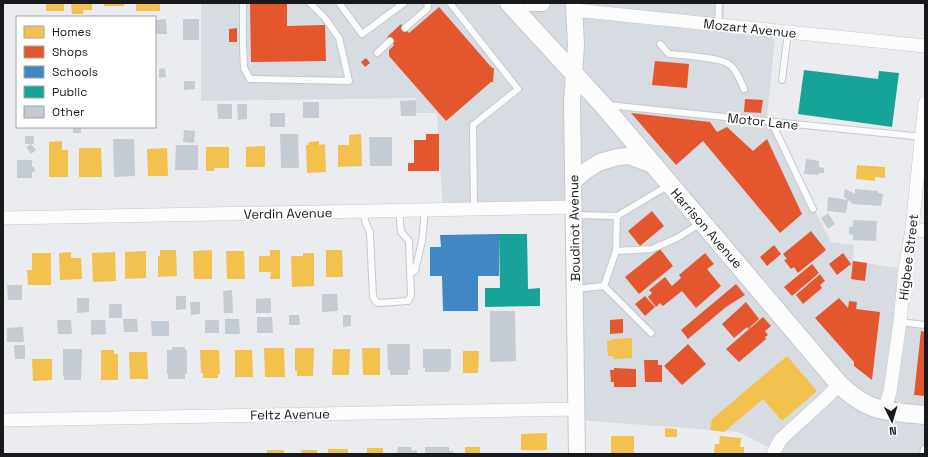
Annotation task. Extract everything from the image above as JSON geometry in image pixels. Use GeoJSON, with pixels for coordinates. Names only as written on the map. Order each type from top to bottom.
{"type":"FeatureCollection","features":[{"type":"Feature","properties":{"kind":"main road","name":"Harrison Avenue"},"geometry":{"type":"LineString","coordinates":[[509,3],[602,104],[839,384],[862,403],[884,411],[925,415]]}},
{"type":"Feature","properties":{"kind":"street"},"geometry":{"type":"LineString","coordinates":[[531,3],[542,3]]}},
{"type":"Feature","properties":{"kind":"street","name":"Boudinot Avenue"},"geometry":{"type":"LineString","coordinates":[[574,7],[576,45],[572,102],[577,454]]}},
{"type":"Feature","properties":{"kind":"street","name":"Mozart Avenue"},"geometry":{"type":"LineString","coordinates":[[574,7],[718,25],[925,46]]}},
{"type":"Feature","properties":{"kind":"street","name":"Higbee Street"},"geometry":{"type":"LineString","coordinates":[[884,411],[890,392],[900,322],[905,269],[918,230],[925,103]]}},
{"type":"Feature","properties":{"kind":"street"},"geometry":{"type":"LineString","coordinates":[[574,181],[587,170],[600,162],[618,157],[629,156],[653,164]]}},
{"type":"Feature","properties":{"kind":"street","name":"Verdin Avenue"},"geometry":{"type":"LineString","coordinates":[[3,218],[474,209],[574,211]]}},
{"type":"Feature","properties":{"kind":"street"},"geometry":{"type":"LineString","coordinates":[[773,454],[780,440],[839,384]]}},
{"type":"Feature","properties":{"kind":"street","name":"Feltz Avenue"},"geometry":{"type":"LineString","coordinates":[[3,420],[577,409]]}},
{"type":"Feature","properties":{"kind":"lane"},"geometry":{"type":"LineString","coordinates":[[243,3],[244,68],[250,79],[349,81],[339,38],[325,18],[310,3]]}},
{"type":"Feature","properties":{"kind":"lane"},"geometry":{"type":"LineString","coordinates":[[339,3],[362,34],[404,3]]}},
{"type":"Feature","properties":{"kind":"lane"},"geometry":{"type":"LineString","coordinates":[[405,28],[427,9],[428,3]]}},
{"type":"Feature","properties":{"kind":"lane"},"geometry":{"type":"LineString","coordinates":[[450,3],[518,89],[473,125],[474,209]]}},
{"type":"Feature","properties":{"kind":"lane"},"geometry":{"type":"LineString","coordinates":[[718,25],[719,3]]}},
{"type":"Feature","properties":{"kind":"lane"},"geometry":{"type":"LineString","coordinates":[[782,80],[788,32]]}},
{"type":"Feature","properties":{"kind":"lane"},"geometry":{"type":"LineString","coordinates":[[377,53],[390,41]]}},
{"type":"Feature","properties":{"kind":"lane"},"geometry":{"type":"LineString","coordinates":[[660,44],[669,54],[719,60],[728,63],[735,71],[744,89]]}},
{"type":"Feature","properties":{"kind":"lane","name":"Motor Lane"},"geometry":{"type":"LineString","coordinates":[[602,104],[923,137]]}},
{"type":"Feature","properties":{"kind":"lane"},"geometry":{"type":"LineString","coordinates":[[771,122],[813,209]]}},
{"type":"Feature","properties":{"kind":"lane"},"geometry":{"type":"LineString","coordinates":[[574,211],[616,216],[670,184]]}},
{"type":"Feature","properties":{"kind":"lane"},"geometry":{"type":"LineString","coordinates":[[364,211],[365,221],[370,233],[373,297],[377,303],[408,301],[411,296],[410,241],[401,232],[399,210]]}},
{"type":"Feature","properties":{"kind":"lane"},"geometry":{"type":"LineString","coordinates":[[410,272],[415,271],[422,241],[425,210]]}},
{"type":"Feature","properties":{"kind":"lane"},"geometry":{"type":"LineString","coordinates":[[604,286],[616,251],[616,216]]}},
{"type":"Feature","properties":{"kind":"lane"},"geometry":{"type":"LineString","coordinates":[[616,251],[652,249],[677,238],[703,222]]}},
{"type":"Feature","properties":{"kind":"lane"},"geometry":{"type":"LineString","coordinates":[[575,289],[604,286]]}},
{"type":"Feature","properties":{"kind":"lane"},"geometry":{"type":"LineString","coordinates":[[604,286],[651,333]]}},
{"type":"Feature","properties":{"kind":"lane"},"geometry":{"type":"LineString","coordinates":[[900,322],[925,325]]}},
{"type":"Feature","properties":{"kind":"shaded area"},"geometry":{"type":"Polygon","coordinates":[[[201,3],[724,3],[724,25],[776,30],[767,116],[831,242],[854,245],[853,261],[905,269],[900,322],[925,325],[925,454],[773,454],[774,450],[739,432],[577,420],[574,207],[443,210],[437,113],[416,113],[416,98],[201,101],[201,3]]]}},
{"type":"Feature","properties":{"kind":"building: Homes"},"geometry":{"type":"Polygon","coordinates":[[[46,3],[64,3],[64,11],[46,11],[46,3]]]}},
{"type":"Feature","properties":{"kind":"building: Homes"},"geometry":{"type":"Polygon","coordinates":[[[71,3],[92,3],[92,10],[83,10],[83,14],[72,14],[71,3]]]}},
{"type":"Feature","properties":{"kind":"building: Homes"},"geometry":{"type":"Polygon","coordinates":[[[104,3],[124,3],[124,6],[104,6],[104,3]]]}},
{"type":"Feature","properties":{"kind":"building: Homes"},"geometry":{"type":"Polygon","coordinates":[[[136,3],[160,3],[160,11],[136,11],[136,3]]]}},
{"type":"Feature","properties":{"kind":"building: Homes"},"geometry":{"type":"Polygon","coordinates":[[[361,134],[362,166],[338,167],[338,145],[349,145],[349,135],[361,134]]]}},
{"type":"Feature","properties":{"kind":"building: Homes"},"geometry":{"type":"Polygon","coordinates":[[[62,141],[62,150],[68,150],[68,177],[49,177],[49,142],[62,141]]]}},
{"type":"Feature","properties":{"kind":"building: Homes"},"geometry":{"type":"Polygon","coordinates":[[[319,141],[319,145],[325,144],[326,172],[307,173],[306,145],[308,145],[309,142],[319,141]]]}},
{"type":"Feature","properties":{"kind":"building: Homes"},"geometry":{"type":"Polygon","coordinates":[[[265,146],[265,167],[246,167],[246,147],[265,146]]]}},
{"type":"Feature","properties":{"kind":"building: Homes"},"geometry":{"type":"Polygon","coordinates":[[[206,147],[229,147],[229,168],[214,168],[214,171],[206,171],[206,147]]]}},
{"type":"Feature","properties":{"kind":"building: Homes"},"geometry":{"type":"Polygon","coordinates":[[[79,148],[101,148],[102,177],[79,177],[79,148]]]}},
{"type":"Feature","properties":{"kind":"building: Homes"},"geometry":{"type":"Polygon","coordinates":[[[167,148],[168,176],[148,176],[147,149],[167,148]]]}},
{"type":"Feature","properties":{"kind":"building: Homes"},"geometry":{"type":"Polygon","coordinates":[[[857,165],[885,167],[885,178],[875,177],[875,181],[856,179],[857,165]]]}},
{"type":"Feature","properties":{"kind":"building: Homes"},"geometry":{"type":"Polygon","coordinates":[[[160,250],[176,250],[177,276],[158,277],[158,256],[160,256],[160,250]]]}},
{"type":"Feature","properties":{"kind":"building: Homes"},"geometry":{"type":"Polygon","coordinates":[[[212,250],[212,279],[194,279],[193,251],[212,250]]]}},
{"type":"Feature","properties":{"kind":"building: Homes"},"geometry":{"type":"Polygon","coordinates":[[[270,250],[280,250],[280,279],[270,279],[271,272],[259,272],[259,256],[270,256],[270,250]]]}},
{"type":"Feature","properties":{"kind":"building: Homes"},"geometry":{"type":"Polygon","coordinates":[[[326,250],[342,250],[343,277],[326,277],[326,250]]]}},
{"type":"Feature","properties":{"kind":"building: Homes"},"geometry":{"type":"Polygon","coordinates":[[[146,251],[146,278],[125,279],[125,252],[146,251]]]}},
{"type":"Feature","properties":{"kind":"building: Homes"},"geometry":{"type":"Polygon","coordinates":[[[226,251],[244,251],[245,279],[227,279],[226,251]]]}},
{"type":"Feature","properties":{"kind":"building: Homes"},"geometry":{"type":"Polygon","coordinates":[[[71,252],[71,258],[81,258],[82,279],[60,280],[59,253],[71,252]]]}},
{"type":"Feature","properties":{"kind":"building: Homes"},"geometry":{"type":"Polygon","coordinates":[[[115,252],[116,281],[93,282],[92,253],[115,252]]]}},
{"type":"Feature","properties":{"kind":"building: Homes"},"geometry":{"type":"Polygon","coordinates":[[[32,253],[51,253],[51,285],[28,285],[27,270],[32,270],[32,253]]]}},
{"type":"Feature","properties":{"kind":"building: Homes"},"geometry":{"type":"Polygon","coordinates":[[[303,253],[314,253],[314,286],[292,287],[291,256],[303,256],[303,253]]]}},
{"type":"Feature","properties":{"kind":"building: Homes"},"geometry":{"type":"Polygon","coordinates":[[[632,338],[632,358],[613,359],[613,356],[608,356],[607,341],[612,339],[632,338]]]}},
{"type":"Feature","properties":{"kind":"building: Homes"},"geometry":{"type":"Polygon","coordinates":[[[264,348],[284,348],[285,377],[265,377],[264,348]]]}},
{"type":"Feature","properties":{"kind":"building: Homes"},"geometry":{"type":"Polygon","coordinates":[[[295,348],[314,348],[313,376],[297,376],[297,371],[295,371],[295,348]]]}},
{"type":"Feature","properties":{"kind":"building: Homes"},"geometry":{"type":"Polygon","coordinates":[[[362,348],[380,348],[380,375],[363,375],[362,348]]]}},
{"type":"Feature","properties":{"kind":"building: Homes"},"geometry":{"type":"Polygon","coordinates":[[[333,349],[350,349],[349,375],[332,375],[333,349]]]}},
{"type":"Feature","properties":{"kind":"building: Homes"},"geometry":{"type":"Polygon","coordinates":[[[101,350],[114,350],[114,354],[118,354],[118,380],[101,380],[101,350]]]}},
{"type":"Feature","properties":{"kind":"building: Homes"},"geometry":{"type":"Polygon","coordinates":[[[200,350],[219,350],[220,374],[218,374],[218,378],[203,378],[203,373],[201,373],[200,350]]]}},
{"type":"Feature","properties":{"kind":"building: Homes"},"geometry":{"type":"Polygon","coordinates":[[[235,350],[252,350],[253,377],[235,377],[235,350]]]}},
{"type":"Feature","properties":{"kind":"building: Homes"},"geometry":{"type":"Polygon","coordinates":[[[463,351],[479,351],[478,373],[463,373],[463,351]]]}},
{"type":"Feature","properties":{"kind":"building: Homes"},"geometry":{"type":"Polygon","coordinates":[[[129,352],[147,352],[148,379],[130,379],[129,352]]]}},
{"type":"Feature","properties":{"kind":"building: Homes"},"geometry":{"type":"Polygon","coordinates":[[[787,356],[817,391],[782,421],[763,399],[724,432],[710,430],[712,419],[787,356]]]}},
{"type":"Feature","properties":{"kind":"building: Homes"},"geometry":{"type":"Polygon","coordinates":[[[32,359],[52,359],[52,380],[33,381],[32,359]]]}},
{"type":"Feature","properties":{"kind":"building: Homes"},"geometry":{"type":"Polygon","coordinates":[[[665,428],[677,429],[677,437],[665,437],[665,428]]]}},
{"type":"Feature","properties":{"kind":"building: Homes"},"geometry":{"type":"Polygon","coordinates":[[[547,433],[547,450],[521,450],[521,434],[547,433]]]}},
{"type":"Feature","properties":{"kind":"building: Homes"},"geometry":{"type":"Polygon","coordinates":[[[611,436],[634,436],[634,453],[611,453],[611,436]]]}},
{"type":"Feature","properties":{"kind":"building: Homes"},"geometry":{"type":"Polygon","coordinates":[[[720,436],[741,438],[740,447],[744,447],[744,454],[714,454],[715,444],[719,444],[720,436]]]}},
{"type":"Feature","properties":{"kind":"building: Homes"},"geometry":{"type":"Polygon","coordinates":[[[465,447],[480,447],[480,454],[465,454],[465,447]]]}},
{"type":"Feature","properties":{"kind":"building: Homes"},"geometry":{"type":"Polygon","coordinates":[[[367,448],[383,448],[383,454],[367,454],[367,448]]]}},
{"type":"Feature","properties":{"kind":"building: Homes"},"geometry":{"type":"Polygon","coordinates":[[[328,449],[348,449],[348,454],[328,454],[328,449]]]}},
{"type":"Feature","properties":{"kind":"building: Homes"},"geometry":{"type":"Polygon","coordinates":[[[267,450],[284,450],[284,454],[267,454],[267,450]]]}},
{"type":"Feature","properties":{"kind":"building: Homes"},"geometry":{"type":"Polygon","coordinates":[[[301,450],[317,450],[317,454],[302,454],[301,450]]]}},
{"type":"Feature","properties":{"kind":"building: Shops"},"geometry":{"type":"Polygon","coordinates":[[[250,3],[287,3],[287,26],[325,25],[326,61],[251,62],[250,3]]]}},
{"type":"Feature","properties":{"kind":"building: Shops"},"geometry":{"type":"Polygon","coordinates":[[[439,7],[492,68],[494,68],[493,82],[491,82],[446,121],[389,56],[389,50],[394,45],[387,37],[401,24],[409,33],[439,7]]]}},
{"type":"Feature","properties":{"kind":"building: Shops"},"geometry":{"type":"Polygon","coordinates":[[[237,28],[237,42],[229,42],[229,29],[237,28]]]}},
{"type":"Feature","properties":{"kind":"building: Shops"},"geometry":{"type":"Polygon","coordinates":[[[366,58],[370,63],[365,67],[361,62],[366,58]]]}},
{"type":"Feature","properties":{"kind":"building: Shops"},"geometry":{"type":"Polygon","coordinates":[[[655,61],[689,64],[687,88],[652,85],[655,61]]]}},
{"type":"Feature","properties":{"kind":"building: Shops"},"geometry":{"type":"Polygon","coordinates":[[[745,99],[763,100],[761,113],[744,112],[745,99]]]}},
{"type":"Feature","properties":{"kind":"building: Shops"},"geometry":{"type":"Polygon","coordinates":[[[631,113],[710,122],[717,132],[727,127],[753,151],[767,139],[802,214],[780,233],[703,141],[676,165],[631,113]]]}},
{"type":"Feature","properties":{"kind":"building: Shops"},"geometry":{"type":"Polygon","coordinates":[[[426,134],[439,134],[439,171],[408,171],[408,163],[414,163],[414,140],[426,140],[426,134]]]}},
{"type":"Feature","properties":{"kind":"building: Shops"},"geometry":{"type":"Polygon","coordinates":[[[652,211],[664,226],[640,246],[628,231],[652,211]]]}},
{"type":"Feature","properties":{"kind":"building: Shops"},"geometry":{"type":"Polygon","coordinates":[[[811,231],[826,250],[798,273],[794,267],[791,269],[784,260],[787,259],[783,254],[811,231]]]}},
{"type":"Feature","properties":{"kind":"building: Shops"},"geometry":{"type":"Polygon","coordinates":[[[774,245],[781,254],[767,266],[760,257],[774,245]]]}},
{"type":"Feature","properties":{"kind":"building: Shops"},"geometry":{"type":"Polygon","coordinates":[[[660,249],[673,266],[639,294],[625,277],[660,249]]]}},
{"type":"Feature","properties":{"kind":"building: Shops"},"geometry":{"type":"Polygon","coordinates":[[[705,253],[714,264],[707,269],[721,286],[696,308],[682,291],[663,306],[660,303],[656,307],[648,297],[652,293],[649,290],[665,277],[672,286],[681,278],[679,275],[705,253]]]}},
{"type":"Feature","properties":{"kind":"building: Shops"},"geometry":{"type":"Polygon","coordinates":[[[843,253],[851,264],[837,275],[829,264],[843,253]]]}},
{"type":"Feature","properties":{"kind":"building: Shops"},"geometry":{"type":"Polygon","coordinates":[[[853,261],[867,263],[865,281],[851,279],[853,261]]]}},
{"type":"Feature","properties":{"kind":"building: Shops"},"geometry":{"type":"Polygon","coordinates":[[[812,264],[819,273],[792,296],[784,287],[812,264]]]}},
{"type":"Feature","properties":{"kind":"building: Shops"},"geometry":{"type":"Polygon","coordinates":[[[820,274],[825,281],[820,285],[822,288],[803,304],[796,295],[820,274]]]}},
{"type":"Feature","properties":{"kind":"building: Shops"},"geometry":{"type":"Polygon","coordinates":[[[736,284],[745,295],[726,307],[688,339],[681,330],[736,284]]]}},
{"type":"Feature","properties":{"kind":"building: Shops"},"geometry":{"type":"Polygon","coordinates":[[[645,296],[655,307],[645,316],[635,304],[645,296]]]}},
{"type":"Feature","properties":{"kind":"building: Shops"},"geometry":{"type":"Polygon","coordinates":[[[839,298],[848,308],[849,301],[857,302],[856,309],[880,312],[872,380],[854,366],[854,362],[815,318],[839,298]]]}},
{"type":"Feature","properties":{"kind":"building: Shops"},"geometry":{"type":"Polygon","coordinates":[[[746,302],[759,319],[748,329],[747,327],[734,338],[722,324],[746,302]]]}},
{"type":"Feature","properties":{"kind":"building: Shops"},"geometry":{"type":"Polygon","coordinates":[[[763,317],[771,326],[765,331],[768,335],[765,337],[766,339],[739,362],[726,349],[763,317]]]}},
{"type":"Feature","properties":{"kind":"building: Shops"},"geometry":{"type":"Polygon","coordinates":[[[623,319],[623,333],[610,334],[610,320],[623,319]]]}},
{"type":"Feature","properties":{"kind":"building: Shops"},"geometry":{"type":"Polygon","coordinates":[[[921,331],[925,332],[925,396],[914,395],[921,331]]]}},
{"type":"Feature","properties":{"kind":"building: Shops"},"geometry":{"type":"Polygon","coordinates":[[[688,344],[706,364],[682,385],[664,366],[688,344]]]}},
{"type":"Feature","properties":{"kind":"building: Shops"},"geometry":{"type":"Polygon","coordinates":[[[644,360],[658,360],[658,365],[662,365],[662,382],[645,382],[644,360]]]}},
{"type":"Feature","properties":{"kind":"building: Shops"},"geometry":{"type":"Polygon","coordinates":[[[614,368],[636,369],[636,387],[614,387],[614,382],[611,382],[610,370],[614,370],[614,368]]]}},
{"type":"Feature","properties":{"kind":"building: Schools"},"geometry":{"type":"Polygon","coordinates":[[[499,234],[499,276],[478,276],[478,311],[443,311],[442,276],[430,276],[430,247],[441,247],[440,235],[499,234]]]}},
{"type":"Feature","properties":{"kind":"building: Public"},"geometry":{"type":"Polygon","coordinates":[[[804,70],[878,79],[879,71],[899,73],[892,127],[798,114],[804,70]]]}},
{"type":"Feature","properties":{"kind":"building: Public"},"geometry":{"type":"Polygon","coordinates":[[[499,234],[527,234],[528,289],[540,288],[540,306],[485,307],[485,288],[500,288],[499,234]]]}},
{"type":"Feature","properties":{"kind":"building: Other"},"geometry":{"type":"Polygon","coordinates":[[[166,19],[167,34],[156,34],[156,20],[166,19]]]}},
{"type":"Feature","properties":{"kind":"building: Other"},"geometry":{"type":"Polygon","coordinates":[[[183,19],[199,19],[199,40],[183,40],[183,19]]]}},
{"type":"Feature","properties":{"kind":"building: Other"},"geometry":{"type":"Polygon","coordinates":[[[165,68],[166,77],[159,78],[159,69],[165,68]]]}},
{"type":"Feature","properties":{"kind":"building: Other"},"geometry":{"type":"Polygon","coordinates":[[[184,81],[195,81],[195,89],[184,90],[184,81]]]}},
{"type":"Feature","properties":{"kind":"building: Other"},"geometry":{"type":"Polygon","coordinates":[[[416,100],[416,116],[401,116],[400,101],[416,100]]]}},
{"type":"Feature","properties":{"kind":"building: Other"},"geometry":{"type":"Polygon","coordinates":[[[303,102],[319,102],[319,118],[303,118],[303,102]]]}},
{"type":"Feature","properties":{"kind":"building: Other"},"geometry":{"type":"Polygon","coordinates":[[[217,104],[232,104],[232,119],[218,119],[217,104]]]}},
{"type":"Feature","properties":{"kind":"building: Other"},"geometry":{"type":"Polygon","coordinates":[[[237,104],[247,104],[247,119],[238,120],[237,104]]]}},
{"type":"Feature","properties":{"kind":"building: Other"},"geometry":{"type":"Polygon","coordinates":[[[270,113],[285,113],[285,127],[270,127],[270,113]]]}},
{"type":"Feature","properties":{"kind":"building: Other"},"geometry":{"type":"Polygon","coordinates":[[[73,128],[81,128],[81,133],[73,133],[73,128]]]}},
{"type":"Feature","properties":{"kind":"building: Other"},"geometry":{"type":"Polygon","coordinates":[[[184,130],[195,131],[194,143],[183,142],[184,130]]]}},
{"type":"Feature","properties":{"kind":"building: Other"},"geometry":{"type":"Polygon","coordinates":[[[280,134],[298,134],[299,168],[281,168],[280,134]]]}},
{"type":"Feature","properties":{"kind":"building: Other"},"geometry":{"type":"Polygon","coordinates":[[[25,136],[34,136],[34,144],[25,144],[25,136]]]}},
{"type":"Feature","properties":{"kind":"building: Other"},"geometry":{"type":"Polygon","coordinates":[[[369,137],[392,137],[392,166],[370,166],[369,137]]]}},
{"type":"Feature","properties":{"kind":"building: Other"},"geometry":{"type":"Polygon","coordinates":[[[113,139],[134,139],[135,176],[114,177],[113,139]]]}},
{"type":"Feature","properties":{"kind":"building: Other"},"geometry":{"type":"Polygon","coordinates":[[[31,144],[36,150],[31,154],[26,147],[31,144]]]}},
{"type":"Feature","properties":{"kind":"building: Other"},"geometry":{"type":"Polygon","coordinates":[[[176,145],[198,145],[198,170],[175,170],[176,145]]]}},
{"type":"Feature","properties":{"kind":"building: Other"},"geometry":{"type":"Polygon","coordinates":[[[806,159],[819,161],[819,167],[824,168],[824,173],[819,173],[819,175],[804,174],[806,159]]]}},
{"type":"Feature","properties":{"kind":"building: Other"},"geometry":{"type":"Polygon","coordinates":[[[17,160],[32,160],[32,167],[34,167],[35,172],[32,172],[32,178],[17,178],[17,160]]]}},
{"type":"Feature","properties":{"kind":"building: Other"},"geometry":{"type":"Polygon","coordinates":[[[845,189],[855,194],[855,189],[878,191],[878,193],[883,194],[881,206],[853,204],[844,197],[845,189]]]}},
{"type":"Feature","properties":{"kind":"building: Other"},"geometry":{"type":"Polygon","coordinates":[[[828,197],[848,200],[846,213],[827,211],[828,197]]]}},
{"type":"Feature","properties":{"kind":"building: Other"},"geometry":{"type":"Polygon","coordinates":[[[828,213],[835,224],[828,229],[821,218],[828,213]]]}},
{"type":"Feature","properties":{"kind":"building: Other"},"geometry":{"type":"Polygon","coordinates":[[[854,220],[877,221],[876,241],[853,240],[853,235],[849,234],[849,227],[852,227],[854,220]]]}},
{"type":"Feature","properties":{"kind":"building: Other"},"geometry":{"type":"Polygon","coordinates":[[[7,285],[22,285],[22,300],[8,300],[7,285]]]}},
{"type":"Feature","properties":{"kind":"building: Other"},"geometry":{"type":"Polygon","coordinates":[[[232,290],[233,313],[224,313],[223,291],[232,290]]]}},
{"type":"Feature","properties":{"kind":"building: Other"},"geometry":{"type":"Polygon","coordinates":[[[322,294],[337,294],[338,311],[322,312],[322,294]]]}},
{"type":"Feature","properties":{"kind":"building: Other"},"geometry":{"type":"Polygon","coordinates":[[[176,296],[186,296],[186,309],[176,310],[176,296]]]}},
{"type":"Feature","properties":{"kind":"building: Other"},"geometry":{"type":"Polygon","coordinates":[[[77,298],[89,298],[89,312],[77,313],[77,298]]]}},
{"type":"Feature","properties":{"kind":"building: Other"},"geometry":{"type":"Polygon","coordinates":[[[271,298],[271,313],[256,313],[256,299],[271,298]]]}},
{"type":"Feature","properties":{"kind":"building: Other"},"geometry":{"type":"Polygon","coordinates":[[[190,302],[200,302],[200,314],[191,315],[190,302]]]}},
{"type":"Feature","properties":{"kind":"building: Other"},"geometry":{"type":"Polygon","coordinates":[[[109,304],[122,304],[122,318],[109,318],[109,304]]]}},
{"type":"Feature","properties":{"kind":"building: Other"},"geometry":{"type":"Polygon","coordinates":[[[490,311],[515,311],[516,361],[490,362],[490,311]]]}},
{"type":"Feature","properties":{"kind":"building: Other"},"geometry":{"type":"Polygon","coordinates":[[[289,315],[299,315],[300,325],[289,325],[289,315]]]}},
{"type":"Feature","properties":{"kind":"building: Other"},"geometry":{"type":"Polygon","coordinates":[[[343,315],[351,315],[351,326],[343,327],[343,315]]]}},
{"type":"Feature","properties":{"kind":"building: Other"},"geometry":{"type":"Polygon","coordinates":[[[257,317],[272,317],[273,333],[257,333],[257,317]]]}},
{"type":"Feature","properties":{"kind":"building: Other"},"geometry":{"type":"Polygon","coordinates":[[[123,319],[137,319],[138,332],[124,332],[123,319]]]}},
{"type":"Feature","properties":{"kind":"building: Other"},"geometry":{"type":"Polygon","coordinates":[[[225,319],[239,319],[240,334],[225,334],[225,319]]]}},
{"type":"Feature","properties":{"kind":"building: Other"},"geometry":{"type":"Polygon","coordinates":[[[57,320],[71,320],[72,334],[58,334],[57,320]]]}},
{"type":"Feature","properties":{"kind":"building: Other"},"geometry":{"type":"Polygon","coordinates":[[[91,320],[105,320],[106,334],[91,335],[91,320]]]}},
{"type":"Feature","properties":{"kind":"building: Other"},"geometry":{"type":"Polygon","coordinates":[[[205,320],[219,320],[219,333],[205,333],[205,320]]]}},
{"type":"Feature","properties":{"kind":"building: Other"},"geometry":{"type":"Polygon","coordinates":[[[151,321],[169,321],[169,336],[152,336],[151,321]]]}},
{"type":"Feature","properties":{"kind":"building: Other"},"geometry":{"type":"Polygon","coordinates":[[[23,327],[24,342],[7,342],[7,328],[23,327]]]}},
{"type":"Feature","properties":{"kind":"building: Other"},"geometry":{"type":"Polygon","coordinates":[[[387,344],[410,344],[410,370],[408,370],[408,375],[390,375],[390,370],[388,370],[387,344]]]}},
{"type":"Feature","properties":{"kind":"building: Other"},"geometry":{"type":"Polygon","coordinates":[[[14,345],[25,345],[25,359],[15,359],[14,345]]]}},
{"type":"Feature","properties":{"kind":"building: Other"},"geometry":{"type":"Polygon","coordinates":[[[172,347],[185,347],[185,350],[187,350],[187,374],[185,374],[185,379],[168,379],[167,350],[172,350],[172,347]]]}},
{"type":"Feature","properties":{"kind":"building: Other"},"geometry":{"type":"Polygon","coordinates":[[[63,349],[82,349],[81,380],[64,380],[63,349]]]}},
{"type":"Feature","properties":{"kind":"building: Other"},"geometry":{"type":"Polygon","coordinates":[[[423,349],[451,349],[451,369],[449,369],[449,372],[425,372],[425,368],[423,368],[423,349]]]}},
{"type":"Feature","properties":{"kind":"building: Other"},"geometry":{"type":"Polygon","coordinates":[[[398,447],[411,447],[412,451],[417,450],[417,454],[397,454],[398,447]]]}},
{"type":"Feature","properties":{"kind":"building: Other"},"geometry":{"type":"Polygon","coordinates":[[[425,447],[449,447],[449,451],[453,451],[453,454],[425,454],[425,447]]]}}]}
